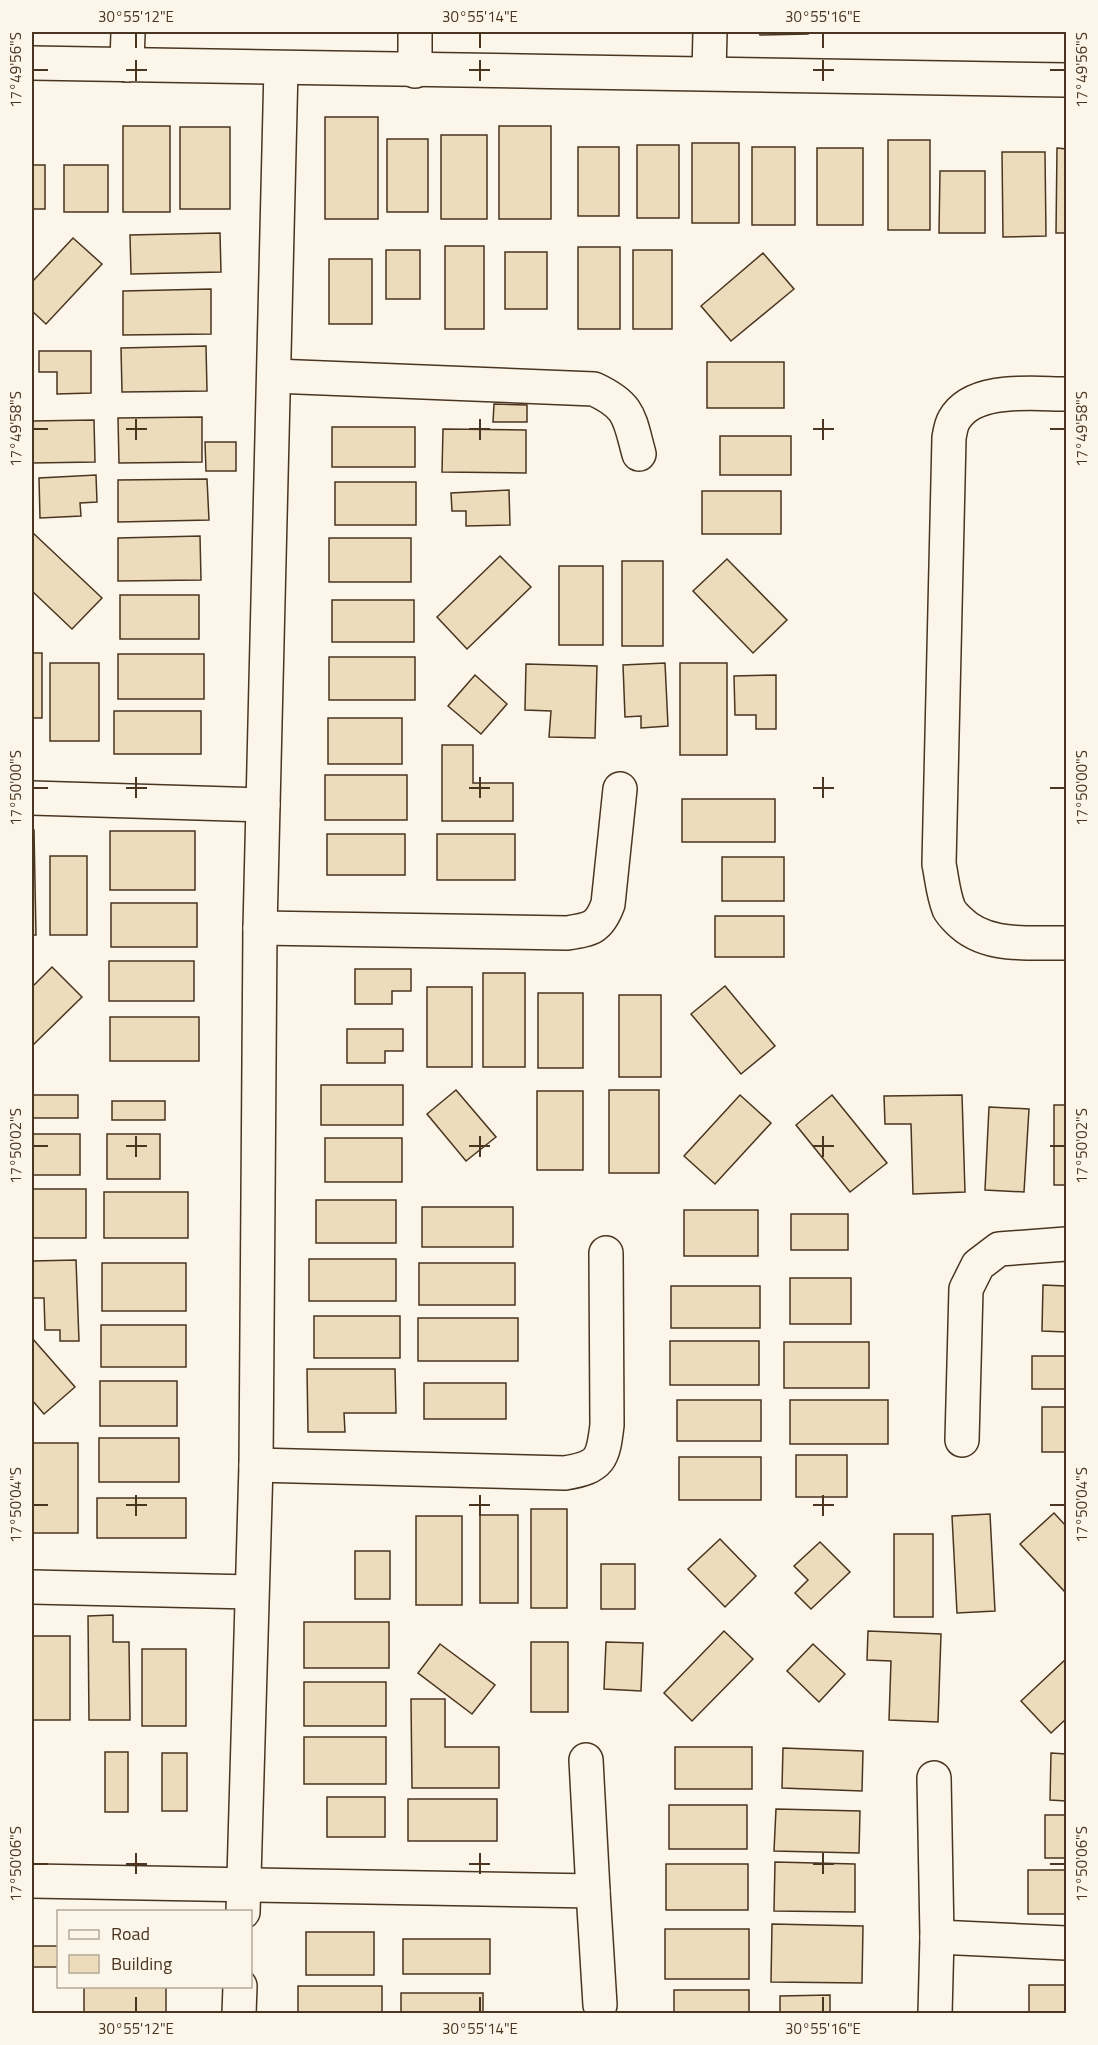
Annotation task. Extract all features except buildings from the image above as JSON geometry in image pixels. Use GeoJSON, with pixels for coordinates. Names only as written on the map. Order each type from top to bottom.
{"type":"FeatureCollection","features":[{"type":"Feature","properties":{"kind":"street"},"geometry":{"type":"LineString","coordinates":[[127,65],[128,32]]}},
{"type":"Feature","properties":{"kind":"street"},"geometry":{"type":"LineString","coordinates":[[415,32],[415,71]]}},
{"type":"Feature","properties":{"kind":"street"},"geometry":{"type":"LineString","coordinates":[[710,32],[710,73]]}},
{"type":"Feature","properties":{"kind":"street"},"geometry":{"type":"LineString","coordinates":[[32,63],[1066,80]]}},
{"type":"Feature","properties":{"kind":"street"},"geometry":{"type":"LineString","coordinates":[[243,1897],[256,1465],[260,928],[281,68]]}},
{"type":"Feature","properties":{"kind":"street"},"geometry":{"type":"LineString","coordinates":[[274,376],[594,389],[612,398],[628,415],[639,454]]}},
{"type":"Feature","properties":{"kind":"street"},"geometry":{"type":"LineString","coordinates":[[1066,394],[1006,394],[984,398],[965,407],[954,420],[949,438],[939,864],[943,890],[950,912],[967,929],[981,937],[1000,942],[1066,943]]}},
{"type":"Feature","properties":{"kind":"street"},"geometry":{"type":"LineString","coordinates":[[260,928],[567,933],[585,930],[601,921],[608,904],[620,789]]}},
{"type":"Feature","properties":{"kind":"street"},"geometry":{"type":"LineString","coordinates":[[32,798],[263,805]]}},
{"type":"Feature","properties":{"kind":"street"},"geometry":{"type":"LineString","coordinates":[[962,1440],[966,1288],[978,1265],[999,1249],[1066,1244]]}},
{"type":"Feature","properties":{"kind":"street"},"geometry":{"type":"LineString","coordinates":[[256,1465],[565,1473],[585,1470],[599,1461],[608,1425],[606,1253]]}},
{"type":"Feature","properties":{"kind":"street"},"geometry":{"type":"LineString","coordinates":[[32,1587],[251,1592]]}},
{"type":"Feature","properties":{"kind":"street"},"geometry":{"type":"LineString","coordinates":[[586,1760],[600,2005]]}},
{"type":"Feature","properties":{"kind":"street"},"geometry":{"type":"LineString","coordinates":[[934,1778],[937,1937],[935,2013]]}},
{"type":"Feature","properties":{"kind":"street"},"geometry":{"type":"LineString","coordinates":[[32,1881],[243,1897],[593,1891]]}},
{"type":"Feature","properties":{"kind":"street"},"geometry":{"type":"LineString","coordinates":[[937,1937],[1066,1943]]}},
{"type":"Feature","properties":{"kind":"street"},"geometry":{"type":"LineString","coordinates":[[239,2013],[240,1988]]}}]}
